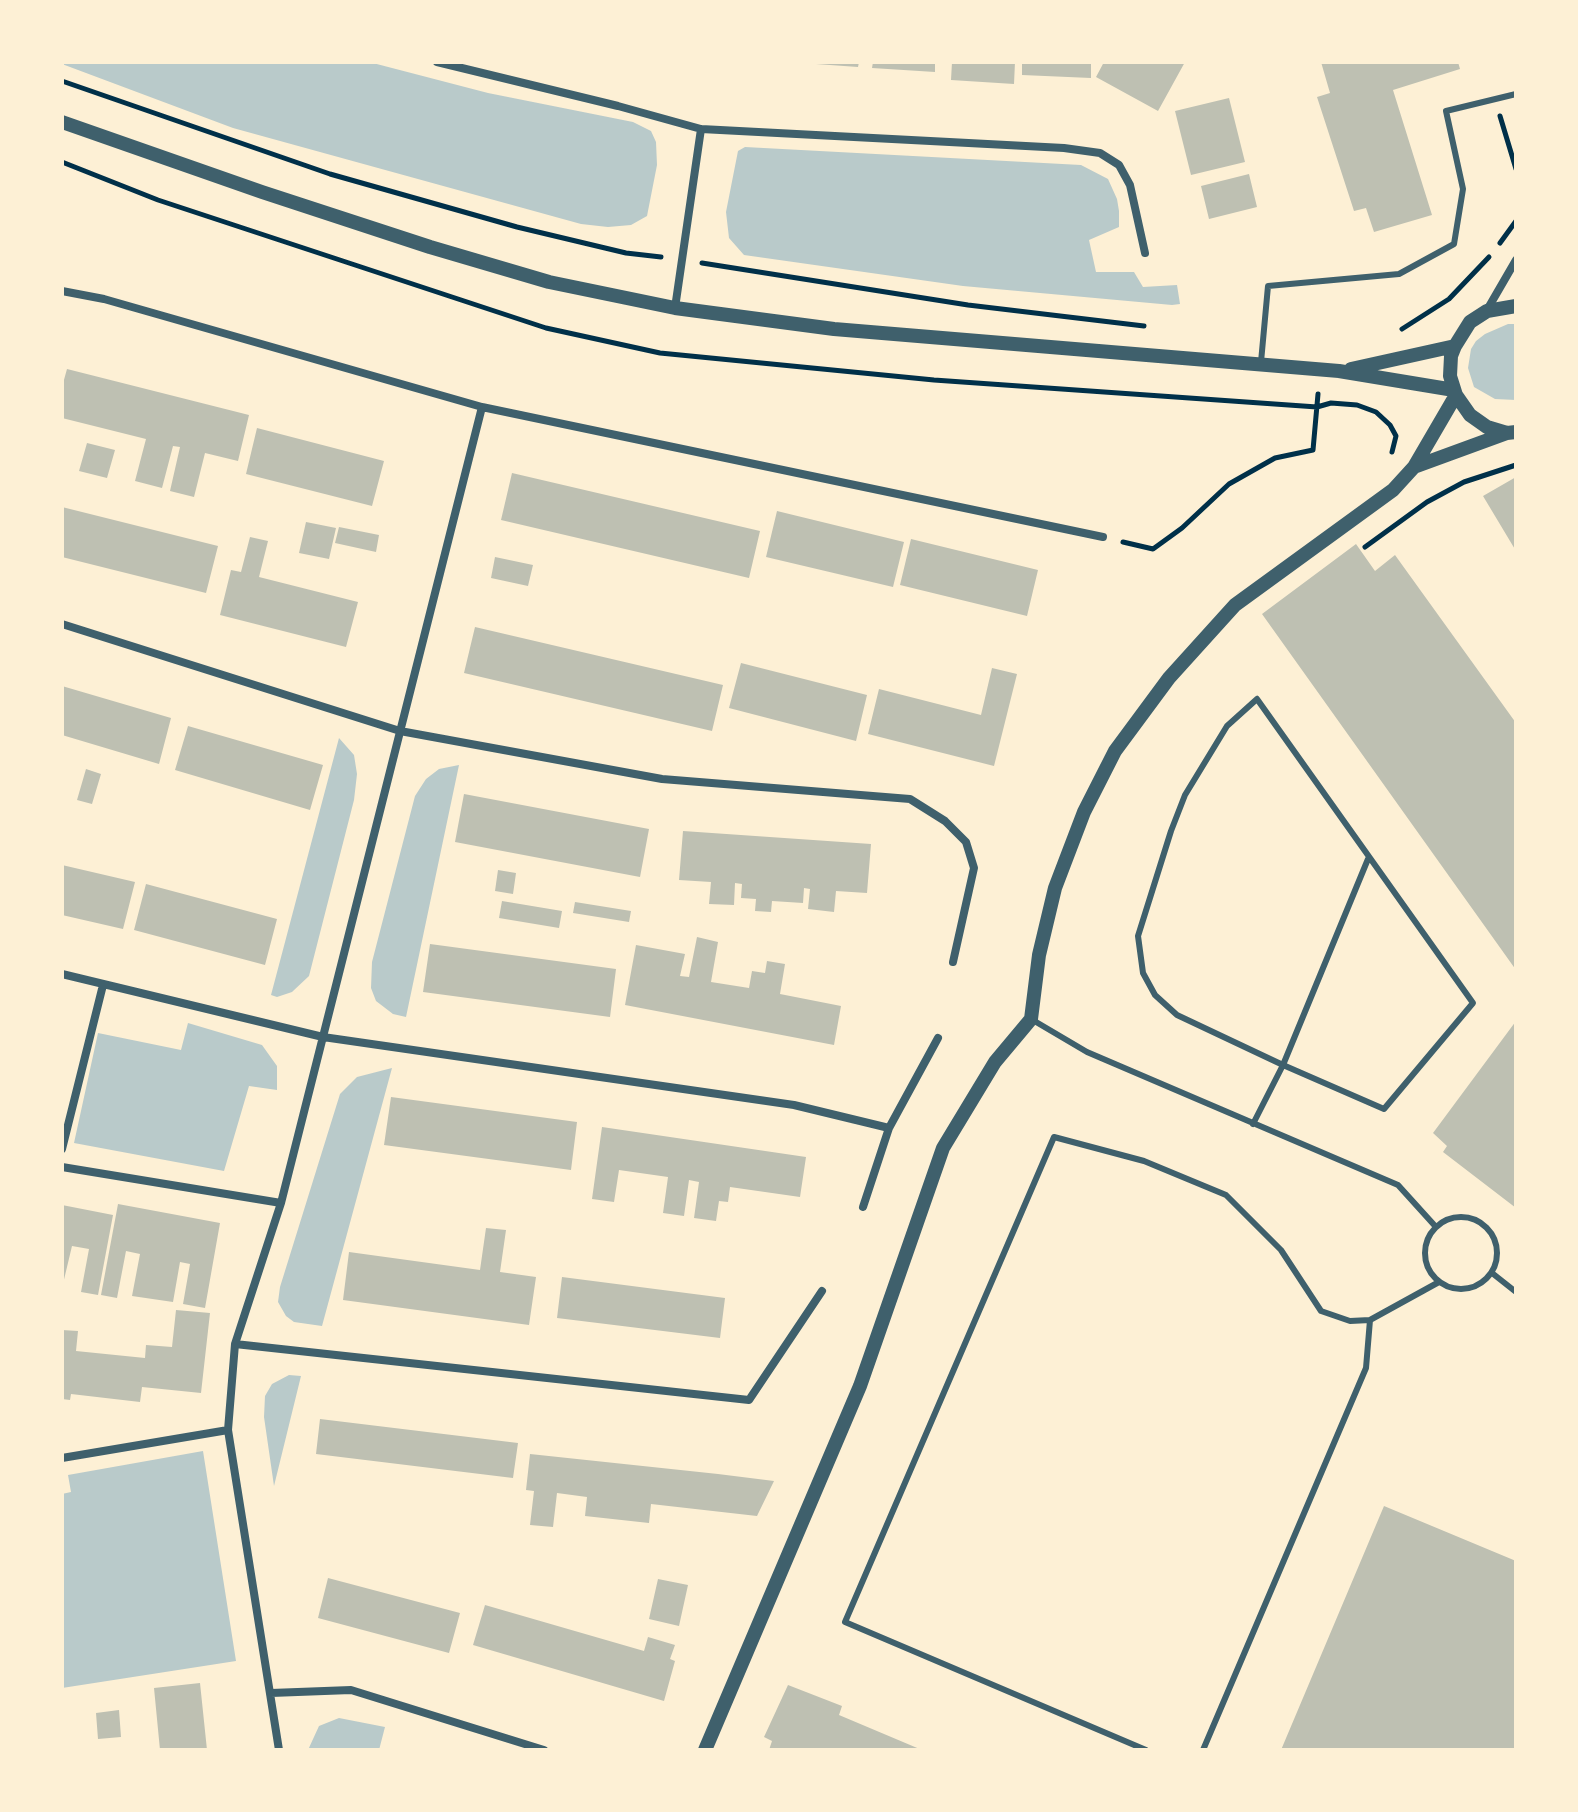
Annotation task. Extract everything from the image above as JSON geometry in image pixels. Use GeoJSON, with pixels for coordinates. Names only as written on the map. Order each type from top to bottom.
{"type":"FeatureCollection","features":[{"type":"Feature","properties":{"kind":"street"},"geometry":{"type":"LineString","coordinates":[[437,62],[701,129],[1064,148],[1100,153],[1119,165],[1130,185],[1145,253]]}},
{"type":"Feature","properties":{"kind":"street"},"geometry":{"type":"LineString","coordinates":[[62,122],[430,247],[549,282],[675,308],[834,329],[1321,369],[1455,392]]}},
{"type":"Feature","properties":{"kind":"street"},"geometry":{"type":"LineString","coordinates":[[675,308],[701,129]]}},
{"type":"Feature","properties":{"kind":"street"},"geometry":{"type":"LineString","coordinates":[[1487,311],[1516,260]]}},
{"type":"Feature","properties":{"kind":"street"},"geometry":{"type":"LineString","coordinates":[[62,291],[104,299],[482,407],[1103,537]]}},
{"type":"Feature","properties":{"kind":"street"},"geometry":{"type":"LineString","coordinates":[[1512,433],[1487,427],[1470,415],[1455,392],[1450,376],[1451,356],[1470,322],[1487,311],[1505,305],[1516,306]]}},
{"type":"Feature","properties":{"kind":"street"},"geometry":{"type":"LineString","coordinates":[[1339,371],[1455,346]]}},
{"type":"Feature","properties":{"kind":"street"},"geometry":{"type":"LineString","coordinates":[[705,1750],[860,1386],[943,1148],[995,1062],[1031,1019],[1039,955],[1055,888],[1084,812],[1115,751],[1169,678],[1235,605],[1393,490],[1414,467],[1455,392]]}},
{"type":"Feature","properties":{"kind":"street"},"geometry":{"type":"LineString","coordinates":[[279,1750],[228,1430],[235,1344],[281,1203],[482,407]]}},
{"type":"Feature","properties":{"kind":"street"},"geometry":{"type":"LineString","coordinates":[[1414,467],[1512,433]]}},
{"type":"Feature","properties":{"kind":"street"},"geometry":{"type":"LineString","coordinates":[[62,624],[400,731],[662,779],[910,799],[945,821],[966,842],[974,868],[953,962]]}},
{"type":"Feature","properties":{"kind":"street"},"geometry":{"type":"LineString","coordinates":[[62,974],[323,1037],[794,1105],[889,1128]]}},
{"type":"Feature","properties":{"kind":"street"},"geometry":{"type":"LineString","coordinates":[[62,1149],[103,985]]}},
{"type":"Feature","properties":{"kind":"street"},"geometry":{"type":"LineString","coordinates":[[863,1207],[889,1128],[938,1038]]}},
{"type":"Feature","properties":{"kind":"street"},"geometry":{"type":"LineString","coordinates":[[62,1167],[281,1203]]}},
{"type":"Feature","properties":{"kind":"street"},"geometry":{"type":"LineString","coordinates":[[235,1344],[749,1400],[822,1291]]}},
{"type":"Feature","properties":{"kind":"street"},"geometry":{"type":"LineString","coordinates":[[62,1458],[228,1430]]}},
{"type":"Feature","properties":{"kind":"street"},"geometry":{"type":"LineString","coordinates":[[271,1693],[351,1690],[544,1750]]}},
{"type":"Feature","properties":{"kind":"lane"},"geometry":{"type":"LineString","coordinates":[[1261,366],[1268,286],[1399,274],[1454,244],[1463,189],[1446,111],[1516,94]]}},
{"type":"Feature","properties":{"kind":"lane"},"geometry":{"type":"LineString","coordinates":[[1257,699],[1368,859],[1473,1003],[1384,1109],[1177,1015],[1155,995],[1143,973],[1138,936],[1171,831],[1185,795],[1227,726],[1257,699]]}},
{"type":"Feature","properties":{"kind":"lane"},"geometry":{"type":"LineString","coordinates":[[1253,1124],[1283,1065],[1368,859]]}},
{"type":"Feature","properties":{"kind":"lane"},"geometry":{"type":"LineString","coordinates":[[1031,1019],[1087,1052],[1398,1185],[1436,1227]]}},
{"type":"Feature","properties":{"kind":"lane"},"geometry":{"type":"LineString","coordinates":[[1146,1750],[845,1622],[1054,1137],[1144,1161],[1226,1195],[1281,1250],[1321,1311],[1350,1321],[1370,1320],[1439,1282]]}},
{"type":"Feature","properties":{"kind":"lane"},"geometry":{"type":"LineString","coordinates":[[1460,1217],[1485,1225],[1494,1235],[1498,1248],[1497,1261],[1482,1284],[1468,1289],[1452,1289],[1439,1282],[1426,1261],[1425,1249],[1436,1227],[1447,1219],[1460,1217]]}},
{"type":"Feature","properties":{"kind":"lane"},"geometry":{"type":"LineString","coordinates":[[1492,1273],[1516,1292]]}},
{"type":"Feature","properties":{"kind":"lane"},"geometry":{"type":"LineString","coordinates":[[1203,1750],[1366,1368],[1370,1320]]}},
{"type":"Feature","properties":{"kind":"path"},"geometry":{"type":"LineString","coordinates":[[62,81],[330,174],[517,227],[626,253],[968,305],[1154,328]]}},
{"type":"Feature","properties":{"kind":"path"},"geometry":{"type":"LineString","coordinates":[[1496,99],[1516,169]]}},
{"type":"Feature","properties":{"kind":"path"},"geometry":{"type":"LineString","coordinates":[[1394,331],[1406,328],[1449,299],[1485,262],[1516,221]]}},
{"type":"Feature","properties":{"kind":"path"},"geometry":{"type":"LineString","coordinates":[[1103,537],[1153,549],[1182,528],[1229,484],[1275,458],[1313,450],[1321,369]]}},
{"type":"Feature","properties":{"kind":"path"},"geometry":{"type":"LineString","coordinates":[[1317,407],[1331,403],[1357,405],[1376,412],[1390,425],[1396,436],[1391,453]]}},
{"type":"Feature","properties":{"kind":"path"},"geometry":{"type":"LineString","coordinates":[[1365,547],[1410,514],[1464,482],[1516,465]]}},
{"type":"Feature","properties":{"kind":"path"},"geometry":{"type":"LineString","coordinates":[[1393,490],[1410,514]]}},
{"type":"Feature","properties":{"kind":"shaded area"},"geometry":{"type":"Polygon","coordinates":[[[62,62],[369,62],[488,93],[633,122],[651,131],[656,142],[657,165],[647,216],[631,225],[608,227],[581,224],[233,128],[62,62]]]}},
{"type":"Feature","properties":{"kind":"shaded area"},"geometry":{"type":"Polygon","coordinates":[[[745,147],[1081,165],[1108,179],[1119,211],[1119,227],[1089,240],[1096,272],[1134,272],[1143,287],[1177,285],[1180,304],[963,286],[744,255],[729,238],[726,212],[738,151],[745,147]]]}},
{"type":"Feature","properties":{"kind":"shaded area"},"geometry":{"type":"Polygon","coordinates":[[[1508,324],[1516,324],[1516,400],[1495,399],[1474,387],[1468,368],[1471,349],[1476,341],[1508,324]]]}},
{"type":"Feature","properties":{"kind":"shaded area"},"geometry":{"type":"Polygon","coordinates":[[[339,738],[354,755],[357,774],[354,800],[309,976],[292,992],[277,997],[271,995],[339,738]]]}},
{"type":"Feature","properties":{"kind":"shaded area"},"geometry":{"type":"Polygon","coordinates":[[[459,765],[406,1017],[393,1014],[376,1001],[371,988],[372,962],[415,796],[426,779],[439,769],[459,765]]]}},
{"type":"Feature","properties":{"kind":"shaded area"},"geometry":{"type":"Polygon","coordinates":[[[188,1023],[262,1045],[277,1066],[277,1090],[249,1086],[224,1171],[74,1143],[98,1033],[181,1050],[188,1023]]]}},
{"type":"Feature","properties":{"kind":"shaded area"},"geometry":{"type":"Polygon","coordinates":[[[392,1068],[322,1326],[294,1322],[286,1316],[278,1302],[280,1287],[340,1094],[357,1077],[392,1068]]]}},
{"type":"Feature","properties":{"kind":"shaded area"},"geometry":{"type":"Polygon","coordinates":[[[289,1375],[301,1376],[274,1486],[264,1417],[265,1396],[272,1384],[289,1375]]]}},
{"type":"Feature","properties":{"kind":"shaded area"},"geometry":{"type":"Polygon","coordinates":[[[203,1451],[236,1661],[62,1688],[62,1494],[71,1492],[68,1475],[203,1451]]]}},
{"type":"Feature","properties":{"kind":"shaded area"},"geometry":{"type":"Polygon","coordinates":[[[339,1718],[385,1727],[379,1750],[308,1750],[319,1726],[339,1718]]]}},
{"type":"Feature","properties":{"kind":"building"},"geometry":{"type":"Polygon","coordinates":[[[816,62],[859,62],[858,67],[816,62]]]}},
{"type":"Feature","properties":{"kind":"building"},"geometry":{"type":"Polygon","coordinates":[[[873,62],[935,62],[935,72],[872,68],[873,62]]]}},
{"type":"Feature","properties":{"kind":"building"},"geometry":{"type":"Polygon","coordinates":[[[952,62],[1015,62],[1014,84],[951,80],[952,62]]]}},
{"type":"Feature","properties":{"kind":"building"},"geometry":{"type":"Polygon","coordinates":[[[1022,62],[1091,62],[1091,78],[1022,75],[1022,62]]]}},
{"type":"Feature","properties":{"kind":"building"},"geometry":{"type":"Polygon","coordinates":[[[1104,62],[1185,62],[1158,111],[1096,77],[1104,62]]]}},
{"type":"Feature","properties":{"kind":"building"},"geometry":{"type":"Polygon","coordinates":[[[1321,62],[1458,62],[1460,69],[1393,90],[1432,215],[1374,232],[1366,208],[1354,211],[1317,97],[1330,93],[1321,62]]]}},
{"type":"Feature","properties":{"kind":"building"},"geometry":{"type":"Polygon","coordinates":[[[1229,98],[1245,162],[1191,175],[1175,111],[1229,98]]]}},
{"type":"Feature","properties":{"kind":"building"},"geometry":{"type":"Polygon","coordinates":[[[1249,174],[1257,207],[1209,219],[1201,186],[1249,174]]]}},
{"type":"Feature","properties":{"kind":"building"},"geometry":{"type":"Polygon","coordinates":[[[67,369],[249,415],[238,461],[205,453],[194,497],[170,491],[180,447],[173,446],[162,488],[135,481],[146,439],[62,418],[62,387],[67,369]]]}},
{"type":"Feature","properties":{"kind":"building"},"geometry":{"type":"Polygon","coordinates":[[[257,428],[384,461],[372,506],[246,474],[257,428]]]}},
{"type":"Feature","properties":{"kind":"building"},"geometry":{"type":"Polygon","coordinates":[[[87,443],[115,450],[107,478],[79,471],[87,443]]]}},
{"type":"Feature","properties":{"kind":"building"},"geometry":{"type":"Polygon","coordinates":[[[512,473],[760,531],[749,578],[501,520],[512,473]]]}},
{"type":"Feature","properties":{"kind":"building"},"geometry":{"type":"Polygon","coordinates":[[[1516,477],[1516,551],[1483,496],[1516,477]]]}},
{"type":"Feature","properties":{"kind":"building"},"geometry":{"type":"Polygon","coordinates":[[[62,507],[218,546],[206,593],[62,557],[62,507]]]}},
{"type":"Feature","properties":{"kind":"building"},"geometry":{"type":"Polygon","coordinates":[[[777,511],[904,542],[893,587],[766,557],[777,511]]]}},
{"type":"Feature","properties":{"kind":"building"},"geometry":{"type":"Polygon","coordinates":[[[306,522],[336,528],[329,559],[299,553],[306,522]]]}},
{"type":"Feature","properties":{"kind":"building"},"geometry":{"type":"Polygon","coordinates":[[[339,527],[379,535],[376,552],[335,543],[339,527]]]}},
{"type":"Feature","properties":{"kind":"building"},"geometry":{"type":"Polygon","coordinates":[[[250,537],[268,541],[259,577],[358,602],[346,647],[220,615],[231,570],[241,572],[250,537]]]}},
{"type":"Feature","properties":{"kind":"building"},"geometry":{"type":"Polygon","coordinates":[[[911,539],[1038,570],[1027,616],[900,585],[911,539]]]}},
{"type":"Feature","properties":{"kind":"building"},"geometry":{"type":"Polygon","coordinates":[[[1356,544],[1375,571],[1395,555],[1516,723],[1516,970],[1262,614],[1356,544]]]}},
{"type":"Feature","properties":{"kind":"building"},"geometry":{"type":"Polygon","coordinates":[[[495,557],[533,565],[528,586],[491,578],[495,557]]]}},
{"type":"Feature","properties":{"kind":"building"},"geometry":{"type":"Polygon","coordinates":[[[475,627],[723,685],[712,731],[464,673],[475,627]]]}},
{"type":"Feature","properties":{"kind":"building"},"geometry":{"type":"Polygon","coordinates":[[[741,663],[867,695],[856,741],[729,708],[741,663]]]}},
{"type":"Feature","properties":{"kind":"building"},"geometry":{"type":"Polygon","coordinates":[[[992,668],[1017,674],[994,766],[868,734],[879,689],[981,715],[992,668]]]}},
{"type":"Feature","properties":{"kind":"building"},"geometry":{"type":"Polygon","coordinates":[[[62,686],[171,718],[159,764],[62,735],[62,686]]]}},
{"type":"Feature","properties":{"kind":"building"},"geometry":{"type":"Polygon","coordinates":[[[188,726],[323,765],[310,810],[175,770],[188,726]]]}},
{"type":"Feature","properties":{"kind":"building"},"geometry":{"type":"Polygon","coordinates":[[[86,769],[101,774],[92,804],[77,800],[86,769]]]}},
{"type":"Feature","properties":{"kind":"building"},"geometry":{"type":"Polygon","coordinates":[[[464,794],[649,829],[640,877],[455,842],[464,794]]]}},
{"type":"Feature","properties":{"kind":"building"},"geometry":{"type":"Polygon","coordinates":[[[683,831],[871,844],[867,893],[836,891],[834,912],[808,909],[810,889],[804,888],[803,903],[772,901],[771,912],[755,911],[756,899],[741,898],[742,884],[735,883],[734,905],[709,904],[711,882],[679,880],[683,831]]]}},
{"type":"Feature","properties":{"kind":"building"},"geometry":{"type":"Polygon","coordinates":[[[62,865],[135,882],[123,929],[62,915],[62,865]]]}},
{"type":"Feature","properties":{"kind":"building"},"geometry":{"type":"Polygon","coordinates":[[[498,870],[516,873],[513,894],[495,891],[498,870]]]}},
{"type":"Feature","properties":{"kind":"building"},"geometry":{"type":"Polygon","coordinates":[[[146,884],[277,919],[265,965],[134,930],[146,884]]]}},
{"type":"Feature","properties":{"kind":"building"},"geometry":{"type":"Polygon","coordinates":[[[502,901],[562,911],[559,928],[499,918],[502,901]]]}},
{"type":"Feature","properties":{"kind":"building"},"geometry":{"type":"Polygon","coordinates":[[[575,902],[631,911],[629,922],[573,913],[575,902]]]}},
{"type":"Feature","properties":{"kind":"building"},"geometry":{"type":"Polygon","coordinates":[[[697,937],[718,942],[711,982],[749,988],[752,971],[765,973],[767,961],[785,964],[780,994],[841,1006],[834,1045],[625,1005],[636,945],[685,954],[680,976],[689,977],[697,937]]]}},
{"type":"Feature","properties":{"kind":"building"},"geometry":{"type":"Polygon","coordinates":[[[430,944],[616,969],[610,1017],[423,992],[430,944]]]}},
{"type":"Feature","properties":{"kind":"building"},"geometry":{"type":"Polygon","coordinates":[[[1516,1021],[1516,1208],[1443,1152],[1447,1146],[1433,1133],[1516,1021]]]}},
{"type":"Feature","properties":{"kind":"building"},"geometry":{"type":"Polygon","coordinates":[[[391,1097],[577,1122],[571,1170],[384,1145],[391,1097]]]}},
{"type":"Feature","properties":{"kind":"building"},"geometry":{"type":"Polygon","coordinates":[[[602,1127],[806,1157],[800,1197],[730,1187],[728,1202],[719,1201],[716,1221],[694,1218],[699,1182],[689,1180],[684,1216],[663,1213],[668,1177],[619,1170],[614,1202],[592,1199],[602,1127]]]}},
{"type":"Feature","properties":{"kind":"building"},"geometry":{"type":"Polygon","coordinates":[[[118,1204],[220,1223],[205,1308],[183,1304],[190,1264],[180,1262],[173,1302],[132,1296],[140,1254],[126,1251],[117,1298],[101,1295],[118,1204]]]}},
{"type":"Feature","properties":{"kind":"building"},"geometry":{"type":"Polygon","coordinates":[[[62,1205],[113,1215],[98,1295],[81,1292],[89,1249],[72,1246],[62,1288],[62,1205]]]}},
{"type":"Feature","properties":{"kind":"building"},"geometry":{"type":"Polygon","coordinates":[[[486,1228],[506,1230],[500,1272],[536,1277],[529,1325],[343,1300],[349,1252],[480,1270],[486,1228]]]}},
{"type":"Feature","properties":{"kind":"building"},"geometry":{"type":"Polygon","coordinates":[[[562,1277],[725,1298],[720,1338],[557,1318],[562,1277]]]}},
{"type":"Feature","properties":{"kind":"building"},"geometry":{"type":"Polygon","coordinates":[[[176,1310],[210,1313],[201,1393],[142,1387],[140,1402],[71,1394],[70,1400],[62,1399],[62,1330],[78,1331],[76,1351],[145,1358],[146,1345],[172,1347],[176,1310]]]}},
{"type":"Feature","properties":{"kind":"building"},"geometry":{"type":"Polygon","coordinates":[[[320,1419],[518,1443],[513,1478],[316,1454],[320,1419]]]}},
{"type":"Feature","properties":{"kind":"building"},"geometry":{"type":"Polygon","coordinates":[[[530,1454],[774,1481],[757,1516],[651,1504],[649,1523],[585,1516],[587,1497],[557,1493],[553,1527],[530,1525],[534,1491],[526,1490],[530,1454]]]}},
{"type":"Feature","properties":{"kind":"building"},"geometry":{"type":"Polygon","coordinates":[[[1384,1506],[1516,1561],[1516,1750],[1281,1750],[1384,1506]]]}},
{"type":"Feature","properties":{"kind":"building"},"geometry":{"type":"Polygon","coordinates":[[[328,1578],[460,1613],[449,1653],[318,1618],[328,1578]]]}},
{"type":"Feature","properties":{"kind":"building"},"geometry":{"type":"Polygon","coordinates":[[[658,1579],[688,1585],[679,1626],[649,1619],[658,1579]]]}},
{"type":"Feature","properties":{"kind":"building"},"geometry":{"type":"Polygon","coordinates":[[[485,1605],[644,1651],[648,1637],[675,1645],[670,1659],[675,1661],[664,1701],[473,1645],[485,1605]]]}},
{"type":"Feature","properties":{"kind":"building"},"geometry":{"type":"Polygon","coordinates":[[[200,1683],[207,1750],[160,1750],[154,1688],[200,1683]]]}},
{"type":"Feature","properties":{"kind":"building"},"geometry":{"type":"Polygon","coordinates":[[[788,1685],[842,1706],[839,1715],[922,1750],[769,1750],[772,1741],[764,1737],[788,1685]]]}},
{"type":"Feature","properties":{"kind":"building"},"geometry":{"type":"Polygon","coordinates":[[[119,1710],[121,1737],[98,1739],[96,1713],[119,1710]]]}}]}
